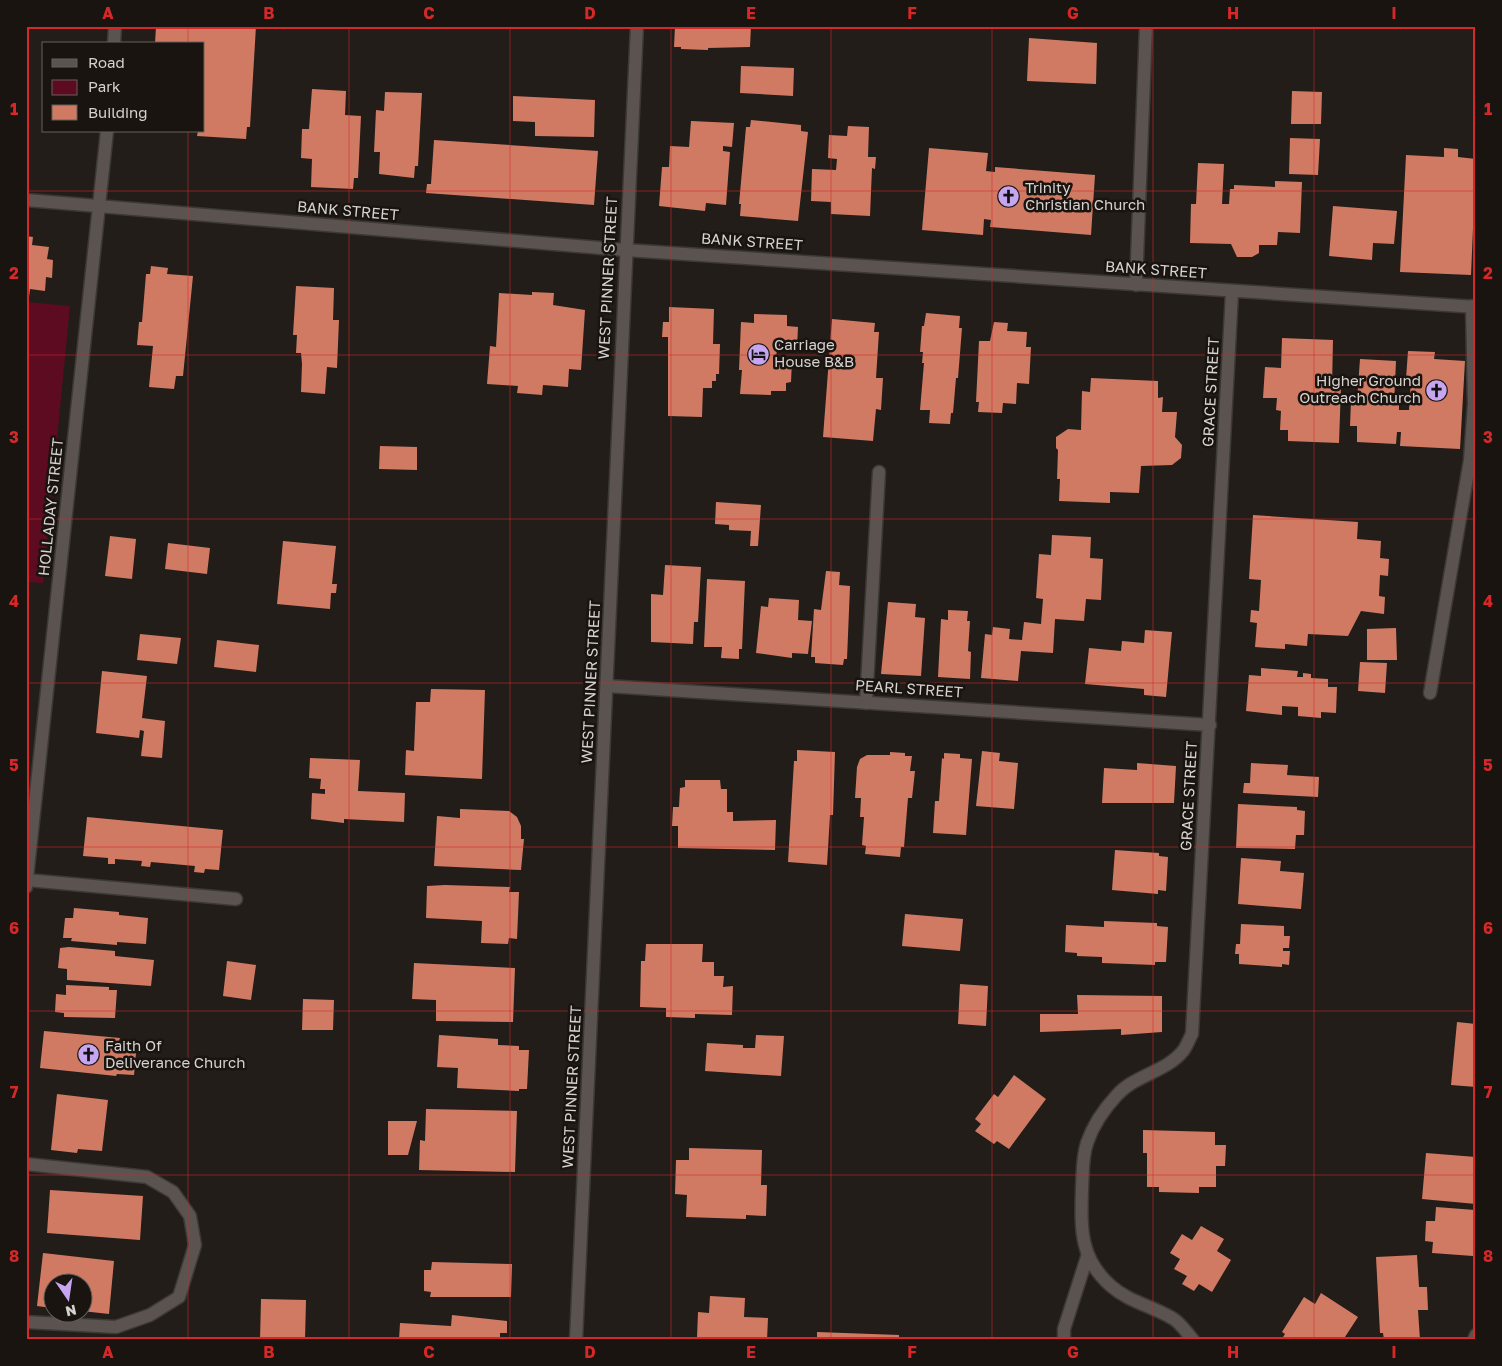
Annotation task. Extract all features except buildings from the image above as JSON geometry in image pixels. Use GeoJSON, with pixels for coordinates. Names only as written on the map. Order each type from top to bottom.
{"type":"FeatureCollection","features":[{"type":"Feature","properties":{"kind":"street"},"geometry":{"type":"LineString","coordinates":[[114,42],[115,26]]}},
{"type":"Feature","properties":{"kind":"street","name":"WEST PINNER STREET"},"geometry":{"type":"LineString","coordinates":[[576,1340],[607,686],[625,250],[637,26]]}},
{"type":"Feature","properties":{"kind":"street"},"geometry":{"type":"LineString","coordinates":[[1136,284],[1146,26]]}},
{"type":"Feature","properties":{"kind":"street","name":"HOLLADAY STREET"},"geometry":{"type":"LineString","coordinates":[[27,883],[107,132]]}},
{"type":"Feature","properties":{"kind":"street","name":"BANK STREET"},"geometry":{"type":"LineString","coordinates":[[26,200],[625,250],[1474,307]]}},
{"type":"Feature","properties":{"kind":"street","name":"GRACE STREET"},"geometry":{"type":"LineString","coordinates":[[1193,1340],[1174,1319],[1129,1298],[1112,1287],[1101,1276],[1088,1254],[1081,1230],[1083,1161],[1087,1143],[1099,1116],[1118,1094],[1136,1079],[1169,1063],[1184,1050],[1192,1034],[1232,292]]}},
{"type":"Feature","properties":{"kind":"street"},"geometry":{"type":"LineString","coordinates":[[1430,693],[1470,460],[1474,404],[1474,307]]}},
{"type":"Feature","properties":{"kind":"street"},"geometry":{"type":"LineString","coordinates":[[866,703],[879,472]]}},
{"type":"Feature","properties":{"kind":"street","name":"PEARL STREET"},"geometry":{"type":"LineString","coordinates":[[607,686],[1210,725]]}},
{"type":"Feature","properties":{"kind":"street"},"geometry":{"type":"LineString","coordinates":[[27,883],[236,899]]}},
{"type":"Feature","properties":{"kind":"street"},"geometry":{"type":"LineString","coordinates":[[26,1164],[148,1177],[173,1192],[190,1216],[196,1245],[179,1297],[150,1315],[116,1327],[26,1322]]}},
{"type":"Feature","properties":{"kind":"street"},"geometry":{"type":"LineString","coordinates":[[1064,1340],[1064,1329],[1088,1254]]}},
{"type":"Feature","properties":{"kind":"street"},"geometry":{"type":"LineString","coordinates":[[1474,1340],[1476,1336]]}},
{"type":"Feature","properties":{"kind":"green space"},"geometry":{"type":"Polygon","coordinates":[[[26,302],[70,306],[43,583],[26,582],[26,302]]]}},
{"type":"Feature","properties":{"kind":"place","name":"Trinity Christian Church"},"geometry":{"type":"Point","coordinates":[1009,197]}},
{"type":"Feature","properties":{"kind":"place","name":"Carriage House B&B"},"geometry":{"type":"Point","coordinates":[758,354]}},
{"type":"Feature","properties":{"kind":"place","name":"Higher Ground Outreach Church"},"geometry":{"type":"Point","coordinates":[1437,390]}},
{"type":"Feature","properties":{"kind":"place","name":"Faith Of Deliverance Church"},"geometry":{"type":"Point","coordinates":[89,1055]}}]}
